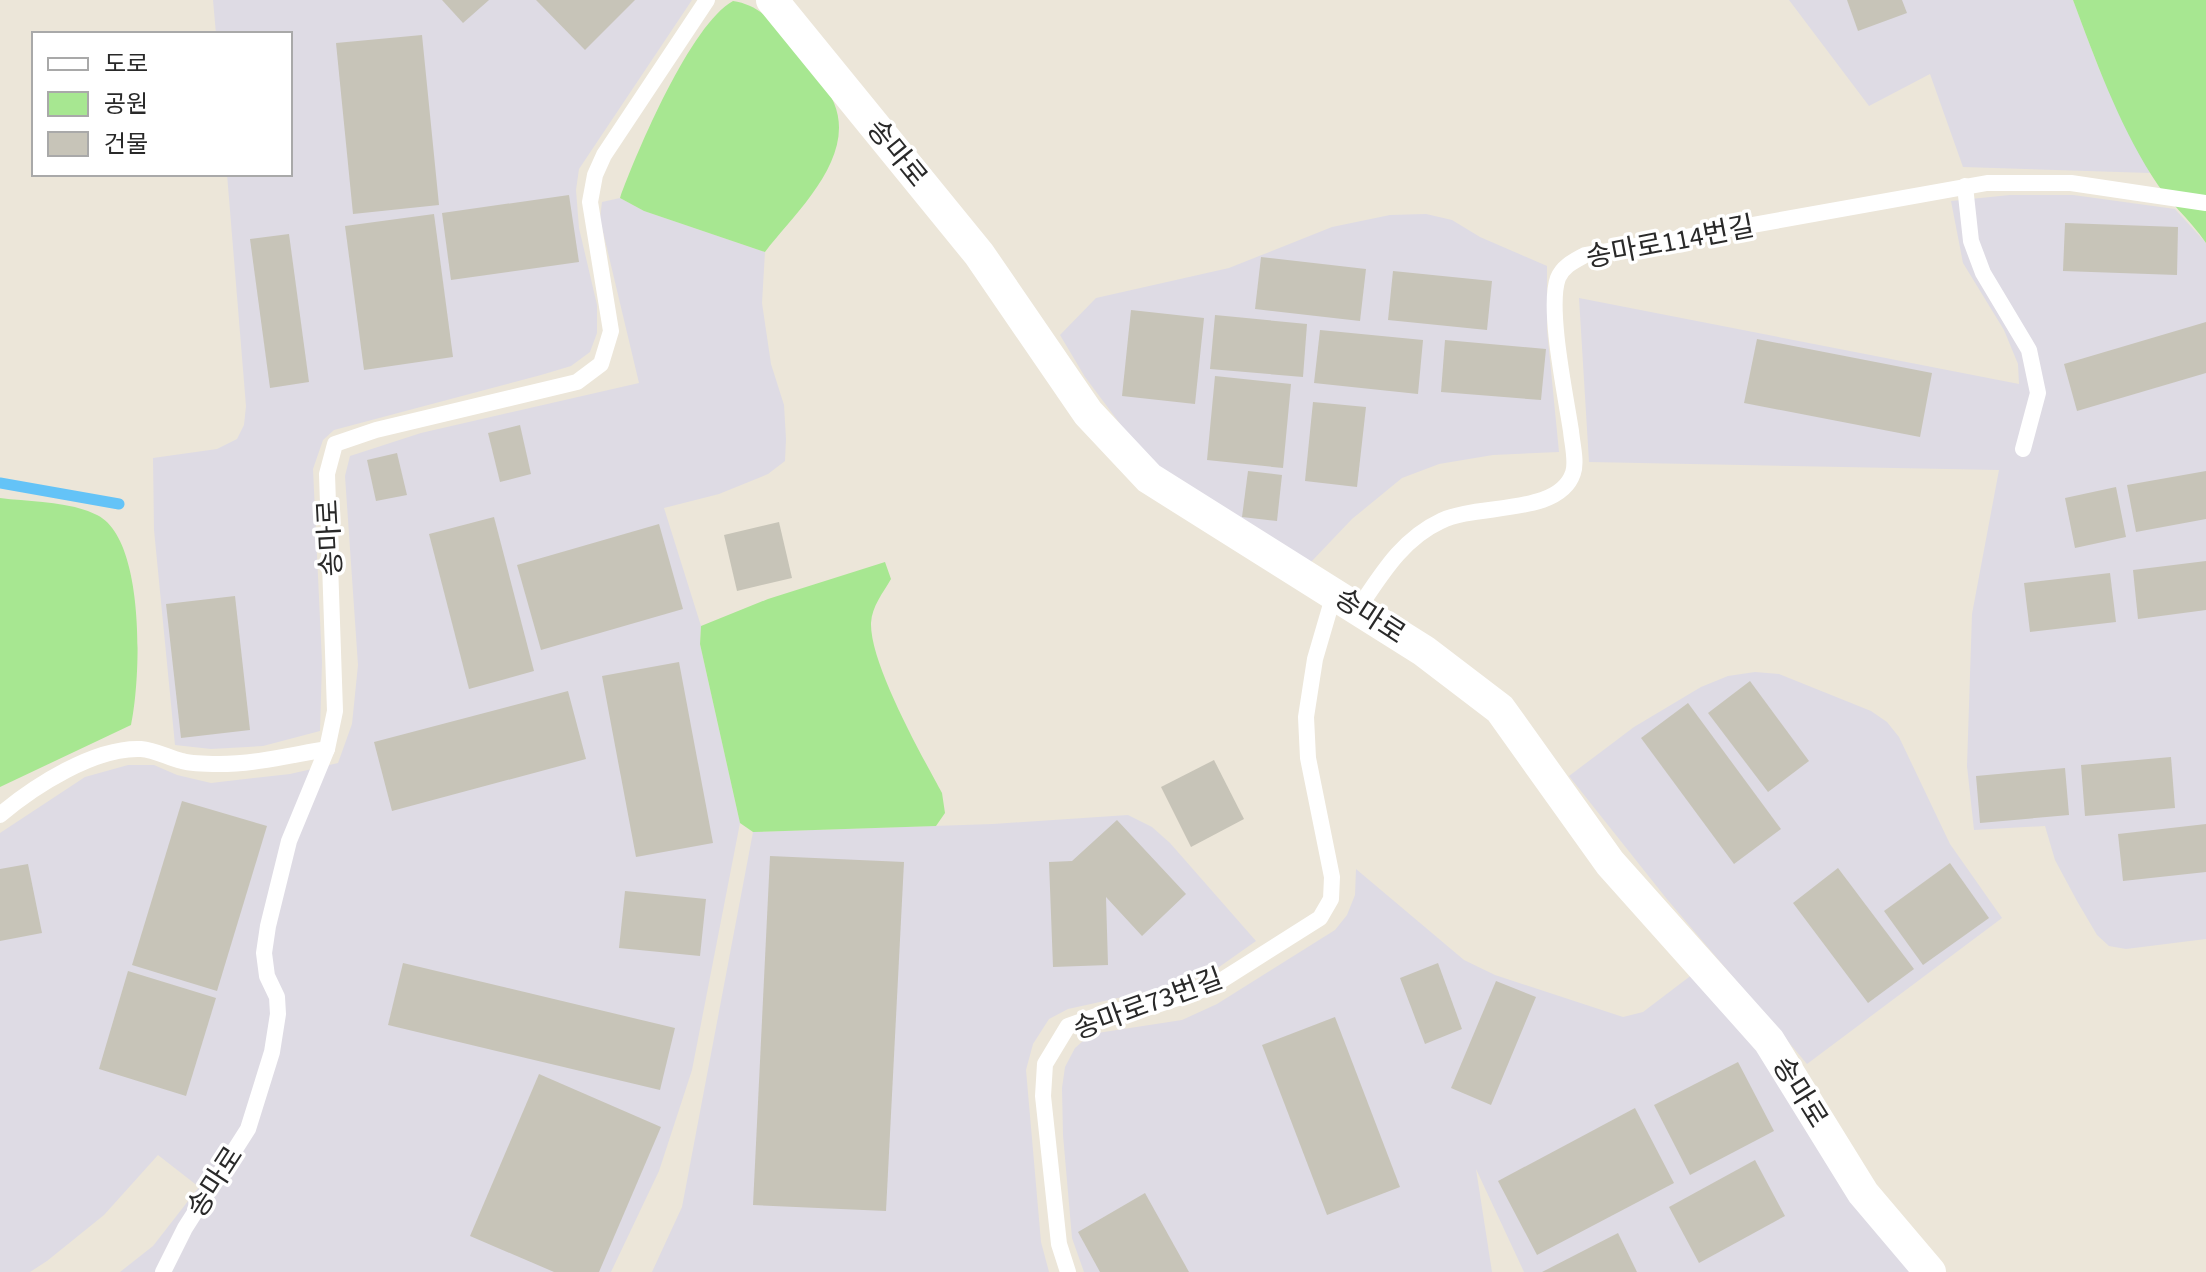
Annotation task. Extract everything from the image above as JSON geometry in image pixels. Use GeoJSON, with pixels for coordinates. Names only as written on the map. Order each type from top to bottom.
{"type":"FeatureCollection","features":[{"type":"Feature","properties":{"kind":"street","name":"송마로"},"geometry":{"type":"LineString","coordinates":[[772,0],[979,254],[1088,413],[1149,478],[1424,651],[1500,709],[1610,863],[1769,1041],[1863,1193],[1930,1272]]}},
{"type":"Feature","properties":{"kind":"lane","name":"송마로"},"geometry":{"type":"LineString","coordinates":[[163,1272],[185,1228],[248,1129],[268,1065],[278,1014],[277,997],[267,976],[264,953],[268,926],[289,841],[327,749],[335,711],[327,474],[335,444],[376,430],[577,382],[601,364],[611,331],[590,202],[595,175],[604,155],[707,0]]}},
{"type":"Feature","properties":{"kind":"lane","name":"송마로114번길"},"geometry":{"type":"LineString","coordinates":[[1346,601],[1399,550],[1441,520],[1483,509],[1546,501],[1562,491],[1574,472],[1556,302],[1557,279],[1567,265],[1611,248],[1965,186],[2071,183],[2206,203]]}},
{"type":"Feature","properties":{"kind":"lane"},"geometry":{"type":"LineString","coordinates":[[1965,186],[1971,241],[1983,273],[2029,350],[2038,393],[2023,449]]}},
{"type":"Feature","properties":{"kind":"lane","name":"송마로73번길"},"geometry":{"type":"LineString","coordinates":[[1068,1272],[1059,1244],[1043,1096],[1045,1064],[1068,1026],[1110,1011],[1151,1007],[1211,987],[1320,918],[1331,899],[1332,877],[1308,758],[1306,717],[1315,659],[1346,601]]}},
{"type":"Feature","properties":{"kind":"lane"},"geometry":{"type":"LineString","coordinates":[[0,815],[18,799],[69,768],[121,750],[144,749],[184,762],[217,764],[253,762],[327,749]]}},
{"type":"Feature","properties":{"kind":"shaded area"},"geometry":{"type":"Polygon","coordinates":[[[213,0],[692,0],[579,169],[576,190],[579,228],[597,305],[597,333],[590,352],[571,366],[334,430],[323,440],[313,469],[322,662],[320,731],[263,746],[211,749],[175,745],[154,530],[153,458],[217,449],[237,439],[244,425],[246,406],[227,176],[292,176],[292,32],[216,32],[213,0]]]}},
{"type":"Feature","properties":{"kind":"shaded area"},"geometry":{"type":"Polygon","coordinates":[[[1789,0],[2073,0],[2099,69],[2150,173],[1963,167],[1930,74],[1869,106],[1789,0]]]}},
{"type":"Feature","properties":{"kind":"shaded area"},"geometry":{"type":"Polygon","coordinates":[[[2010,195],[2073,195],[2175,209],[2206,243],[2206,939],[2126,949],[2109,946],[2097,935],[2055,860],[2045,826],[1974,830],[1967,766],[1972,614],[1999,470],[1589,462],[1579,298],[2019,384],[2018,364],[2004,330],[1963,263],[1951,201],[2010,195]]]}},
{"type":"Feature","properties":{"kind":"shaded area"},"geometry":{"type":"Polygon","coordinates":[[[620,198],[644,211],[765,252],[762,303],[771,364],[784,405],[786,439],[785,461],[768,474],[719,494],[664,508],[701,626],[700,644],[740,823],[692,1070],[659,1171],[611,1272],[120,1272],[153,1246],[199,1187],[158,1155],[104,1215],[47,1261],[30,1272],[0,1272],[0,833],[85,777],[128,765],[154,765],[177,775],[211,783],[290,774],[338,763],[352,724],[358,665],[345,476],[350,456],[421,433],[639,383],[600,219],[602,202],[620,198]]]}},
{"type":"Feature","properties":{"kind":"shaded area"},"geometry":{"type":"Polygon","coordinates":[[[1426,214],[1452,220],[1480,237],[1547,266],[1547,330],[1559,452],[1493,455],[1439,464],[1402,478],[1352,519],[1311,562],[1164,471],[1127,433],[1085,377],[1060,335],[1096,298],[1229,268],[1332,227],[1390,215],[1426,214]]]}},
{"type":"Feature","properties":{"kind":"shaded area"},"geometry":{"type":"Polygon","coordinates":[[[1755,672],[1779,674],[1871,711],[1887,722],[1899,737],[1950,844],[2002,918],[1807,1064],[1666,898],[1569,776],[1634,727],[1701,687],[1728,676],[1755,672]]]}},
{"type":"Feature","properties":{"kind":"shaded area"},"geometry":{"type":"Polygon","coordinates":[[[1128,815],[1152,827],[1170,843],[1256,941],[1212,972],[1177,985],[1068,1009],[1049,1019],[1033,1044],[1026,1070],[1041,1242],[1049,1272],[652,1272],[682,1207],[753,832],[993,824],[1128,815]]]}},
{"type":"Feature","properties":{"kind":"shaded area"},"geometry":{"type":"Polygon","coordinates":[[[1356,869],[1464,960],[1495,975],[1623,1017],[1643,1012],[1693,974],[1759,1051],[1858,1210],[1910,1272],[1524,1272],[1476,1169],[1492,1272],[1084,1272],[1072,1238],[1063,1135],[1062,1088],[1065,1067],[1075,1048],[1091,1034],[1182,1020],[1217,1004],[1335,930],[1347,915],[1355,895],[1356,869]]]}},
{"type":"Feature","properties":{"kind":"green space"},"geometry":{"type":"Polygon","coordinates":[[[2073,0],[2206,0],[2206,243],[2158,185],[2128,134],[2073,0]]]}},
{"type":"Feature","properties":{"kind":"green space"},"geometry":{"type":"Polygon","coordinates":[[[733,1],[753,7],[785,35],[827,90],[839,124],[837,144],[819,184],[765,252],[644,211],[620,198],[652,121],[683,61],[717,14],[733,1]]]}},
{"type":"Feature","properties":{"kind":"green space"},"geometry":{"type":"Polygon","coordinates":[[[0,498],[86,510],[113,529],[124,551],[132,580],[138,645],[131,725],[0,787],[0,498]]]}},
{"type":"Feature","properties":{"kind":"green space"},"geometry":{"type":"Polygon","coordinates":[[[885,562],[891,579],[873,611],[873,641],[899,710],[942,793],[945,813],[936,826],[753,832],[740,823],[700,644],[701,626],[768,599],[885,562]]]}},
{"type":"Feature","properties":{"kind":"building"},"geometry":{"type":"Polygon","coordinates":[[[442,0],[489,0],[463,23],[442,0]]]}},
{"type":"Feature","properties":{"kind":"building"},"geometry":{"type":"Polygon","coordinates":[[[536,0],[635,0],[585,50],[536,0]]]}},
{"type":"Feature","properties":{"kind":"building"},"geometry":{"type":"Polygon","coordinates":[[[1847,0],[1902,0],[1907,13],[1858,31],[1847,0]]]}},
{"type":"Feature","properties":{"kind":"building"},"geometry":{"type":"Polygon","coordinates":[[[422,35],[439,205],[353,214],[336,43],[422,35]]]}},
{"type":"Feature","properties":{"kind":"building"},"geometry":{"type":"Polygon","coordinates":[[[569,195],[579,262],[451,280],[442,213],[569,195]]]}},
{"type":"Feature","properties":{"kind":"building"},"geometry":{"type":"Polygon","coordinates":[[[434,214],[453,357],[364,370],[345,226],[434,214]]]}},
{"type":"Feature","properties":{"kind":"building"},"geometry":{"type":"Polygon","coordinates":[[[2065,223],[2178,227],[2177,275],[2063,271],[2065,223]]]}},
{"type":"Feature","properties":{"kind":"building"},"geometry":{"type":"Polygon","coordinates":[[[289,234],[309,382],[270,388],[250,239],[289,234]]]}},
{"type":"Feature","properties":{"kind":"building"},"geometry":{"type":"Polygon","coordinates":[[[1261,257],[1366,269],[1360,321],[1255,309],[1261,257]]]}},
{"type":"Feature","properties":{"kind":"building"},"geometry":{"type":"Polygon","coordinates":[[[1393,271],[1492,281],[1487,330],[1388,320],[1393,271]]]}},
{"type":"Feature","properties":{"kind":"building"},"geometry":{"type":"Polygon","coordinates":[[[1131,310],[1204,318],[1195,404],[1122,396],[1131,310]]]}},
{"type":"Feature","properties":{"kind":"building"},"geometry":{"type":"Polygon","coordinates":[[[1215,315],[1307,324],[1303,377],[1210,369],[1215,315]]]}},
{"type":"Feature","properties":{"kind":"building"},"geometry":{"type":"Polygon","coordinates":[[[2206,322],[2206,373],[2077,411],[2064,364],[2206,322]]]}},
{"type":"Feature","properties":{"kind":"building"},"geometry":{"type":"Polygon","coordinates":[[[1320,330],[1423,340],[1418,394],[1314,383],[1320,330]]]}},
{"type":"Feature","properties":{"kind":"building"},"geometry":{"type":"Polygon","coordinates":[[[1757,339],[1932,373],[1920,437],[1744,403],[1757,339]]]}},
{"type":"Feature","properties":{"kind":"building"},"geometry":{"type":"Polygon","coordinates":[[[1445,340],[1546,349],[1541,400],[1441,392],[1445,340]]]}},
{"type":"Feature","properties":{"kind":"building"},"geometry":{"type":"Polygon","coordinates":[[[1215,376],[1291,384],[1283,468],[1207,460],[1215,376]]]}},
{"type":"Feature","properties":{"kind":"building"},"geometry":{"type":"Polygon","coordinates":[[[1313,402],[1366,407],[1357,487],[1305,481],[1313,402]]]}},
{"type":"Feature","properties":{"kind":"building"},"geometry":{"type":"Polygon","coordinates":[[[520,425],[531,474],[500,482],[488,433],[520,425]]]}},
{"type":"Feature","properties":{"kind":"building"},"geometry":{"type":"Polygon","coordinates":[[[397,453],[407,495],[376,501],[367,460],[397,453]]]}},
{"type":"Feature","properties":{"kind":"building"},"geometry":{"type":"Polygon","coordinates":[[[1248,471],[1282,475],[1277,521],[1242,517],[1248,471]]]}},
{"type":"Feature","properties":{"kind":"building"},"geometry":{"type":"Polygon","coordinates":[[[2206,471],[2206,519],[2136,532],[2127,485],[2206,471]]]}},
{"type":"Feature","properties":{"kind":"building"},"geometry":{"type":"Polygon","coordinates":[[[2116,487],[2126,537],[2075,548],[2065,498],[2116,487]]]}},
{"type":"Feature","properties":{"kind":"building"},"geometry":{"type":"Polygon","coordinates":[[[494,517],[534,671],[469,689],[429,534],[494,517]]]}},
{"type":"Feature","properties":{"kind":"building"},"geometry":{"type":"Polygon","coordinates":[[[779,522],[792,578],[737,591],[724,535],[779,522]]]}},
{"type":"Feature","properties":{"kind":"building"},"geometry":{"type":"Polygon","coordinates":[[[659,524],[683,609],[541,650],[517,565],[659,524]]]}},
{"type":"Feature","properties":{"kind":"building"},"geometry":{"type":"Polygon","coordinates":[[[2206,561],[2206,610],[2138,619],[2133,570],[2206,561]]]}},
{"type":"Feature","properties":{"kind":"building"},"geometry":{"type":"Polygon","coordinates":[[[2110,573],[2116,622],[2030,632],[2024,583],[2110,573]]]}},
{"type":"Feature","properties":{"kind":"building"},"geometry":{"type":"Polygon","coordinates":[[[235,596],[250,730],[181,738],[166,604],[235,596]]]}},
{"type":"Feature","properties":{"kind":"building"},"geometry":{"type":"Polygon","coordinates":[[[679,662],[713,843],[636,857],[602,676],[679,662]]]}},
{"type":"Feature","properties":{"kind":"building"},"geometry":{"type":"Polygon","coordinates":[[[1750,681],[1809,761],[1768,792],[1708,713],[1750,681]]]}},
{"type":"Feature","properties":{"kind":"building"},"geometry":{"type":"Polygon","coordinates":[[[568,691],[586,759],[392,811],[374,742],[568,691]]]}},
{"type":"Feature","properties":{"kind":"building"},"geometry":{"type":"Polygon","coordinates":[[[1688,703],[1781,829],[1734,864],[1641,738],[1688,703]]]}},
{"type":"Feature","properties":{"kind":"building"},"geometry":{"type":"Polygon","coordinates":[[[2171,757],[2175,808],[2085,816],[2081,765],[2171,757]]]}},
{"type":"Feature","properties":{"kind":"building"},"geometry":{"type":"Polygon","coordinates":[[[1214,760],[1244,819],[1191,847],[1161,787],[1214,760]]]}},
{"type":"Feature","properties":{"kind":"building"},"geometry":{"type":"Polygon","coordinates":[[[2065,768],[2069,815],[1980,823],[1976,776],[2065,768]]]}},
{"type":"Feature","properties":{"kind":"building"},"geometry":{"type":"Polygon","coordinates":[[[182,801],[267,826],[217,991],[132,965],[182,801]]]}},
{"type":"Feature","properties":{"kind":"building"},"geometry":{"type":"Polygon","coordinates":[[[1117,820],[1186,894],[1142,936],[1106,897],[1108,965],[1053,967],[1049,862],[1072,861],[1117,820]]]}},
{"type":"Feature","properties":{"kind":"building"},"geometry":{"type":"Polygon","coordinates":[[[2206,824],[2206,872],[2123,881],[2118,834],[2206,824]]]}},
{"type":"Feature","properties":{"kind":"building"},"geometry":{"type":"Polygon","coordinates":[[[770,856],[904,862],[886,1211],[753,1205],[770,856]]]}},
{"type":"Feature","properties":{"kind":"building"},"geometry":{"type":"Polygon","coordinates":[[[1950,863],[1989,918],[1923,965],[1884,911],[1950,863]]]}},
{"type":"Feature","properties":{"kind":"building"},"geometry":{"type":"Polygon","coordinates":[[[28,864],[42,933],[0,941],[0,869],[28,864]]]}},
{"type":"Feature","properties":{"kind":"building"},"geometry":{"type":"Polygon","coordinates":[[[1838,868],[1914,969],[1868,1003],[1793,903],[1838,868]]]}},
{"type":"Feature","properties":{"kind":"building"},"geometry":{"type":"Polygon","coordinates":[[[625,891],[706,899],[700,956],[619,948],[625,891]]]}},
{"type":"Feature","properties":{"kind":"building"},"geometry":{"type":"Polygon","coordinates":[[[403,963],[675,1028],[660,1090],[388,1025],[403,963]]]}},
{"type":"Feature","properties":{"kind":"building"},"geometry":{"type":"Polygon","coordinates":[[[1438,963],[1462,1029],[1425,1044],[1400,978],[1438,963]]]}},
{"type":"Feature","properties":{"kind":"building"},"geometry":{"type":"Polygon","coordinates":[[[128,971],[216,998],[186,1096],[99,1069],[128,971]]]}},
{"type":"Feature","properties":{"kind":"building"},"geometry":{"type":"Polygon","coordinates":[[[1496,981],[1536,997],[1491,1105],[1451,1088],[1496,981]]]}},
{"type":"Feature","properties":{"kind":"building"},"geometry":{"type":"Polygon","coordinates":[[[1335,1017],[1400,1187],[1327,1215],[1262,1045],[1335,1017]]]}},
{"type":"Feature","properties":{"kind":"building"},"geometry":{"type":"Polygon","coordinates":[[[1738,1062],[1774,1131],[1690,1175],[1654,1105],[1738,1062]]]}},
{"type":"Feature","properties":{"kind":"building"},"geometry":{"type":"Polygon","coordinates":[[[539,1074],[661,1127],[599,1272],[554,1272],[470,1236],[539,1074]]]}},
{"type":"Feature","properties":{"kind":"building"},"geometry":{"type":"Polygon","coordinates":[[[1635,1108],[1674,1183],[1537,1255],[1498,1181],[1635,1108]]]}},
{"type":"Feature","properties":{"kind":"building"},"geometry":{"type":"Polygon","coordinates":[[[1755,1160],[1785,1216],[1699,1263],[1669,1207],[1755,1160]]]}},
{"type":"Feature","properties":{"kind":"building"},"geometry":{"type":"Polygon","coordinates":[[[1145,1193],[1189,1272],[1100,1272],[1078,1232],[1145,1193]]]}},
{"type":"Feature","properties":{"kind":"building"},"geometry":{"type":"Polygon","coordinates":[[[1618,1233],[1637,1272],[1542,1272],[1618,1233]]]}},
{"type":"Feature","properties":{"kind":"waterway"},"geometry":{"type":"LineString","coordinates":[[0,483],[119,504]]}}]}
